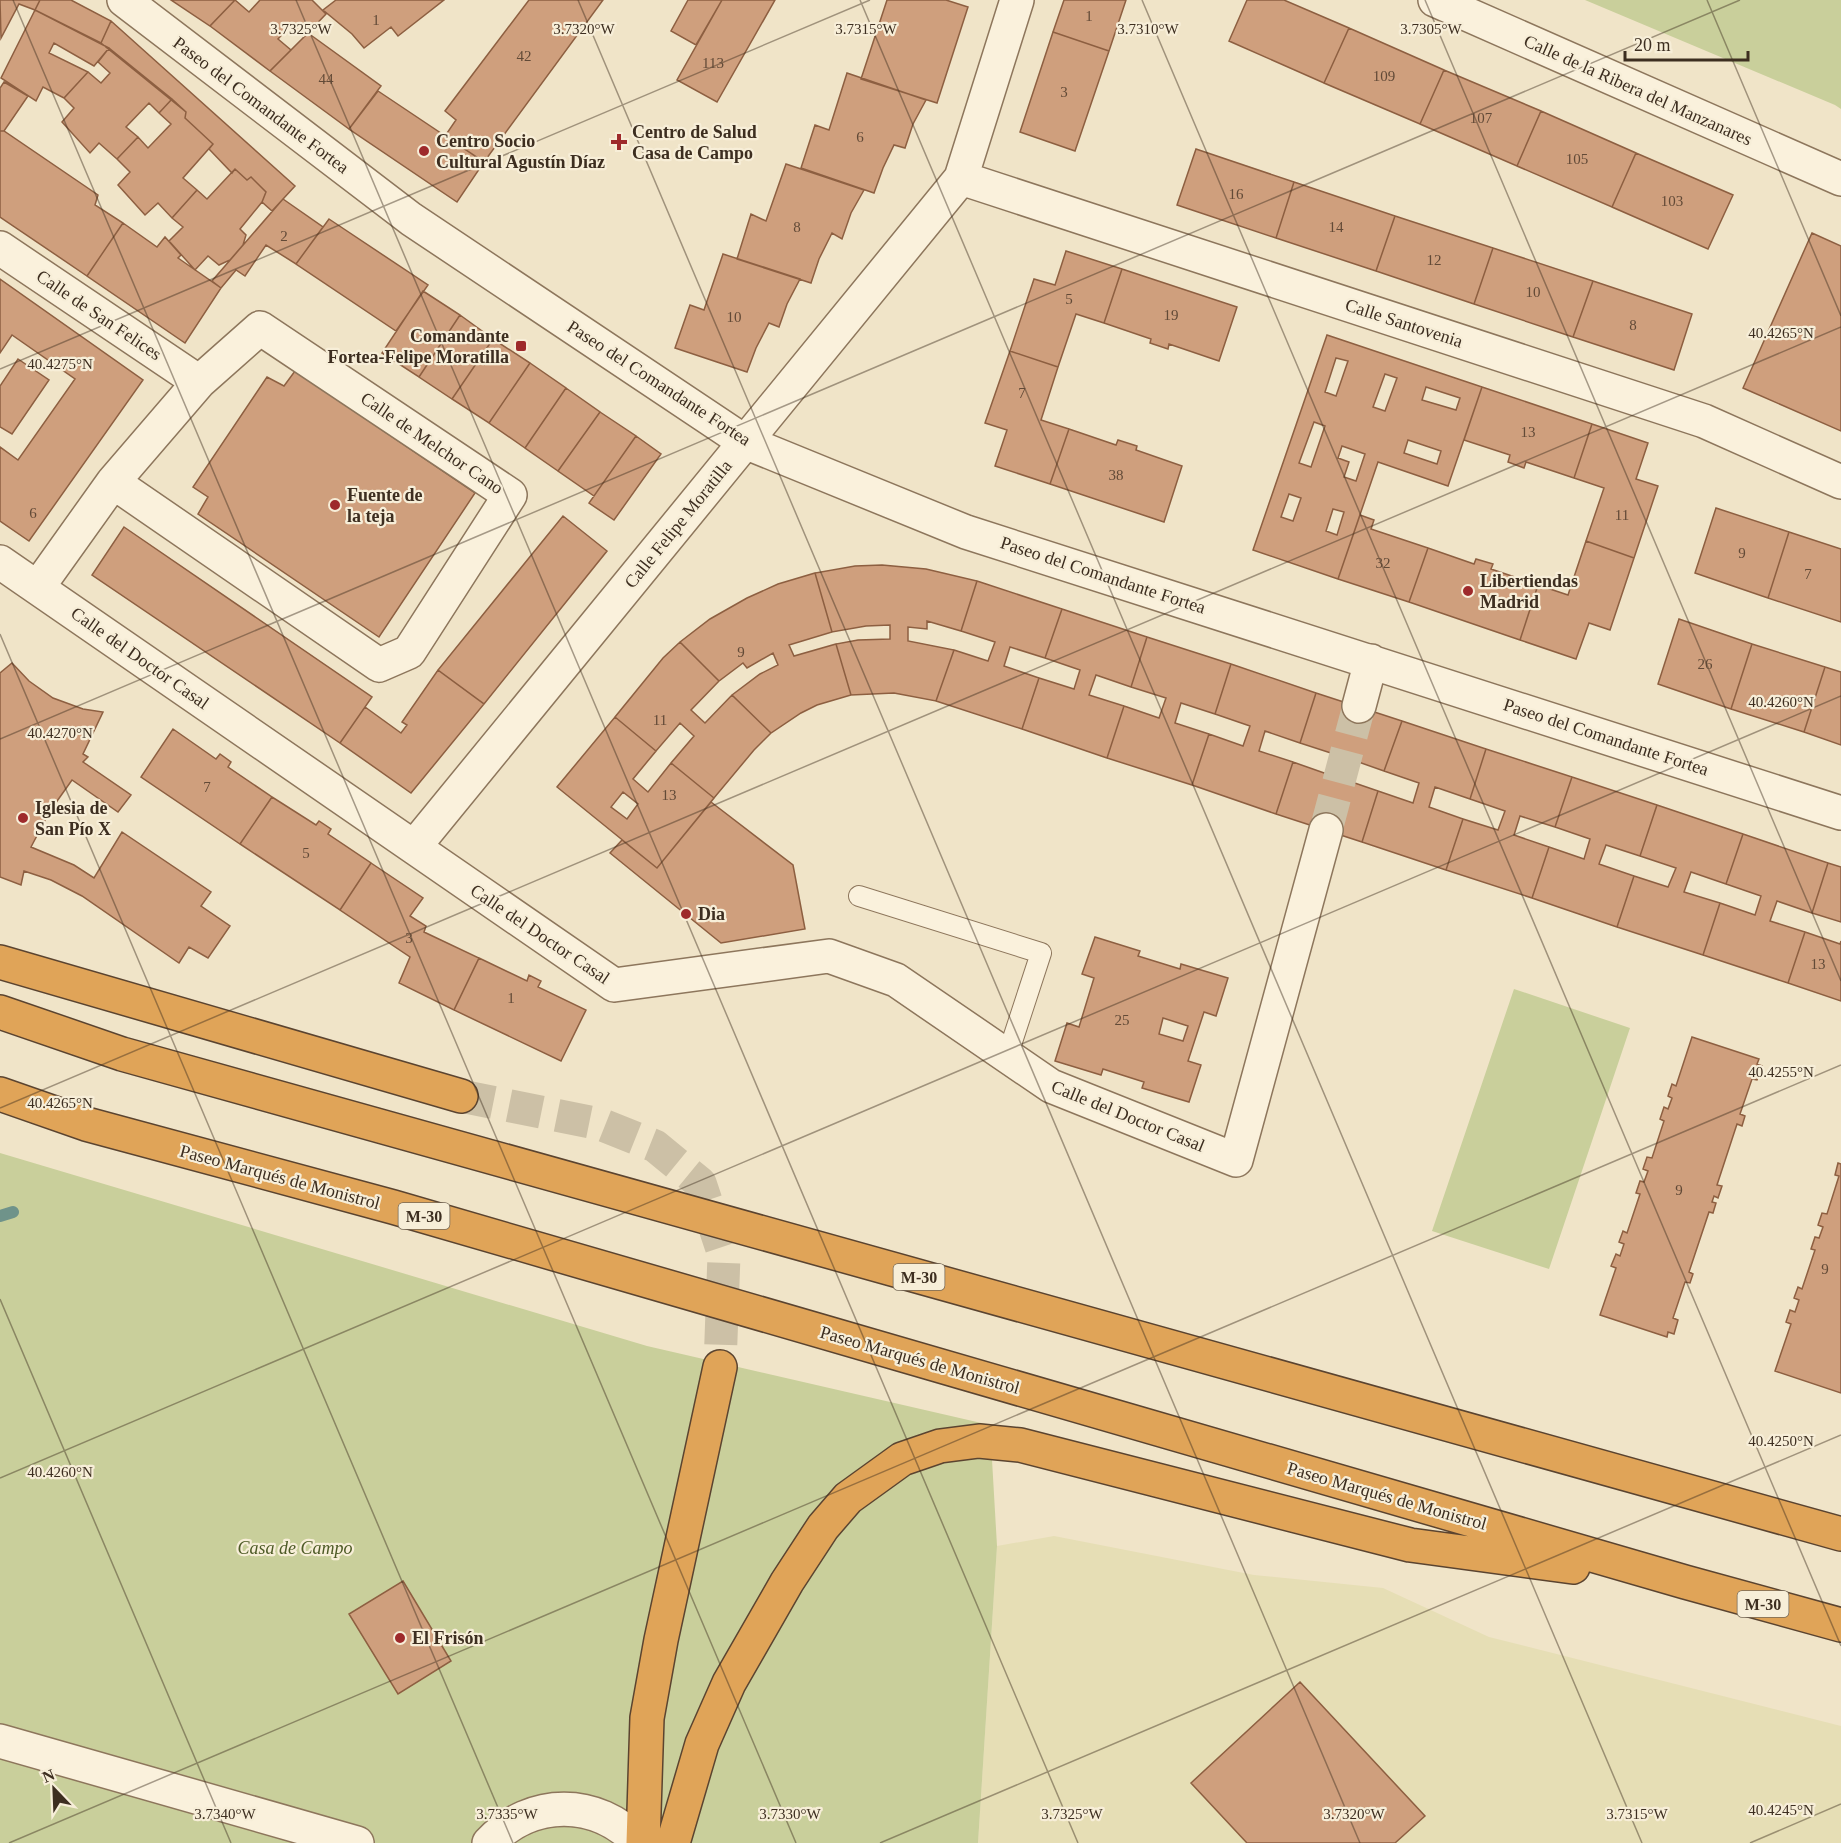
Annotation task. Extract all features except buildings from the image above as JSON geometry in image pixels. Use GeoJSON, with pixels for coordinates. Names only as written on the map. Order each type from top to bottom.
{"type":"FeatureCollection","features":[{"type":"Feature","properties":{"kind":"highway"},"geometry":{"type":"LineString","coordinates":[[0,962],[461,1096]]}},
{"type":"Feature","properties":{"kind":"highway","name":"M-30"},"geometry":{"type":"LineString","coordinates":[[0,1012],[122,1054],[1841,1534]]}},
{"type":"Feature","properties":{"kind":"highway","name":"Paseo Marqués de Monistrol"},"geometry":{"type":"LineString","coordinates":[[0,1094],[86,1124],[393,1207],[1685,1582],[1841,1625]]}},
{"type":"Feature","properties":{"kind":"highway"},"geometry":{"type":"LineString","coordinates":[[641,1843],[647,1718],[661,1640],[720,1367]]}},
{"type":"Feature","properties":{"kind":"highway"},"geometry":{"type":"LineString","coordinates":[[673,1843],[702,1744],[729,1683],[787,1582],[824,1527],[848,1498],[902,1459],[940,1446],[979,1441],[1020,1445],[1410,1545],[1685,1582]]}},
{"type":"Feature","properties":{"kind":"street","name":"Paseo del Comandante Fortea"},"geometry":{"type":"LineString","coordinates":[[124,0],[411,219],[744,442],[966,532],[1841,813]]}},
{"type":"Feature","properties":{"kind":"street","name":"Calle Felipe Moratilla"},"geometry":{"type":"LineString","coordinates":[[414,847],[961,178],[1017,0]]}},
{"type":"Feature","properties":{"kind":"street","name":"Calle de la Ribera del Manzanares"},"geometry":{"type":"LineString","coordinates":[[1435,0],[1841,179]]}},
{"type":"Feature","properties":{"kind":"street","name":"Calle Santovenia"},"geometry":{"type":"LineString","coordinates":[[961,178],[1704,421],[1841,482]]}},
{"type":"Feature","properties":{"kind":"street","name":"Calle de San Felices"},"geometry":{"type":"LineString","coordinates":[[0,248],[199,382]]}},
{"type":"Feature","properties":{"kind":"street","name":"Calle de Melchor Cano"},"geometry":{"type":"LineString","coordinates":[[38,587],[113,482],[199,382],[260,328],[510,495],[409,652],[379,665],[113,482]]}},
{"type":"Feature","properties":{"kind":"street","name":"Calle del Doctor Casal"},"geometry":{"type":"LineString","coordinates":[[0,562],[614,985],[829,956],[896,980],[1051,1086],[1236,1160],[1326,830]]}},
{"type":"Feature","properties":{"kind":"street"},"geometry":{"type":"LineString","coordinates":[[1359,706],[1371,661]]}},
{"type":"Feature","properties":{"kind":"street"},"geometry":{"type":"LineString","coordinates":[[0,1742],[357,1843]]}},
{"type":"Feature","properties":{"kind":"street"},"geometry":{"type":"LineString","coordinates":[[489,1843],[506,1827],[519,1820],[548,1810],[563,1809],[593,1813],[608,1819],[641,1843]]}},
{"type":"Feature","properties":{"kind":"lane"},"geometry":{"type":"LineString","coordinates":[[859,896],[1041,953],[1007,1057]]}},
{"type":"Feature","properties":{"kind":"shaded area"},"geometry":{"type":"Polygon","coordinates":[[[1054,1536],[1254,1575],[1383,1588],[1489,1637],[1841,1726],[1841,1843],[978,1843],[997,1546],[1054,1536]]]}},
{"type":"Feature","properties":{"kind":"green space"},"geometry":{"type":"Polygon","coordinates":[[[1585,0],[1841,0],[1841,109],[1835,105],[1585,0]]]}},
{"type":"Feature","properties":{"kind":"green space"},"geometry":{"type":"Polygon","coordinates":[[[1514,989],[1630,1028],[1549,1269],[1432,1231],[1514,989]]]}},
{"type":"Feature","properties":{"kind":"green space","name":"Casa de Campo"},"geometry":{"type":"Polygon","coordinates":[[[0,1153],[647,1346],[990,1425],[997,1546],[978,1843],[0,1843],[0,1153]]]}},
{"type":"Feature","properties":{"kind":"waterway"},"geometry":{"type":"LineString","coordinates":[[0,1216],[13,1212]]}},
{"type":"Feature","properties":{"kind":"tunnel"},"geometry":{"type":"LineString","coordinates":[[1326,830],[1359,706]]}},
{"type":"Feature","properties":{"kind":"tunnel"},"geometry":{"type":"LineString","coordinates":[[461,1096],[600,1124],[655,1146],[700,1183],[724,1255],[720,1367]]}},
{"type":"Feature","properties":{"kind":"place","name":"Centro de Salud Casa de Campo"},"geometry":{"type":"Point","coordinates":[619,142]}},
{"type":"Feature","properties":{"kind":"place","name":"Centro Socio Cultural Agustín Díaz"},"geometry":{"type":"Point","coordinates":[424,151]}},
{"type":"Feature","properties":{"kind":"place","name":"Comandante Fortea-Felipe Moratilla"},"geometry":{"type":"Point","coordinates":[521,346]}},
{"type":"Feature","properties":{"kind":"place","name":"Fuente de la teja"},"geometry":{"type":"Point","coordinates":[335,505]}},
{"type":"Feature","properties":{"kind":"place","name":"Libertiendas Madrid"},"geometry":{"type":"Point","coordinates":[1468,591]}},
{"type":"Feature","properties":{"kind":"place","name":"Iglesia de San Pío X"},"geometry":{"type":"Point","coordinates":[23,818]}},
{"type":"Feature","properties":{"kind":"place","name":"Dia"},"geometry":{"type":"Point","coordinates":[686,914]}},
{"type":"Feature","properties":{"kind":"place","name":"El Frisón"},"geometry":{"type":"Point","coordinates":[400,1638]}}]}
